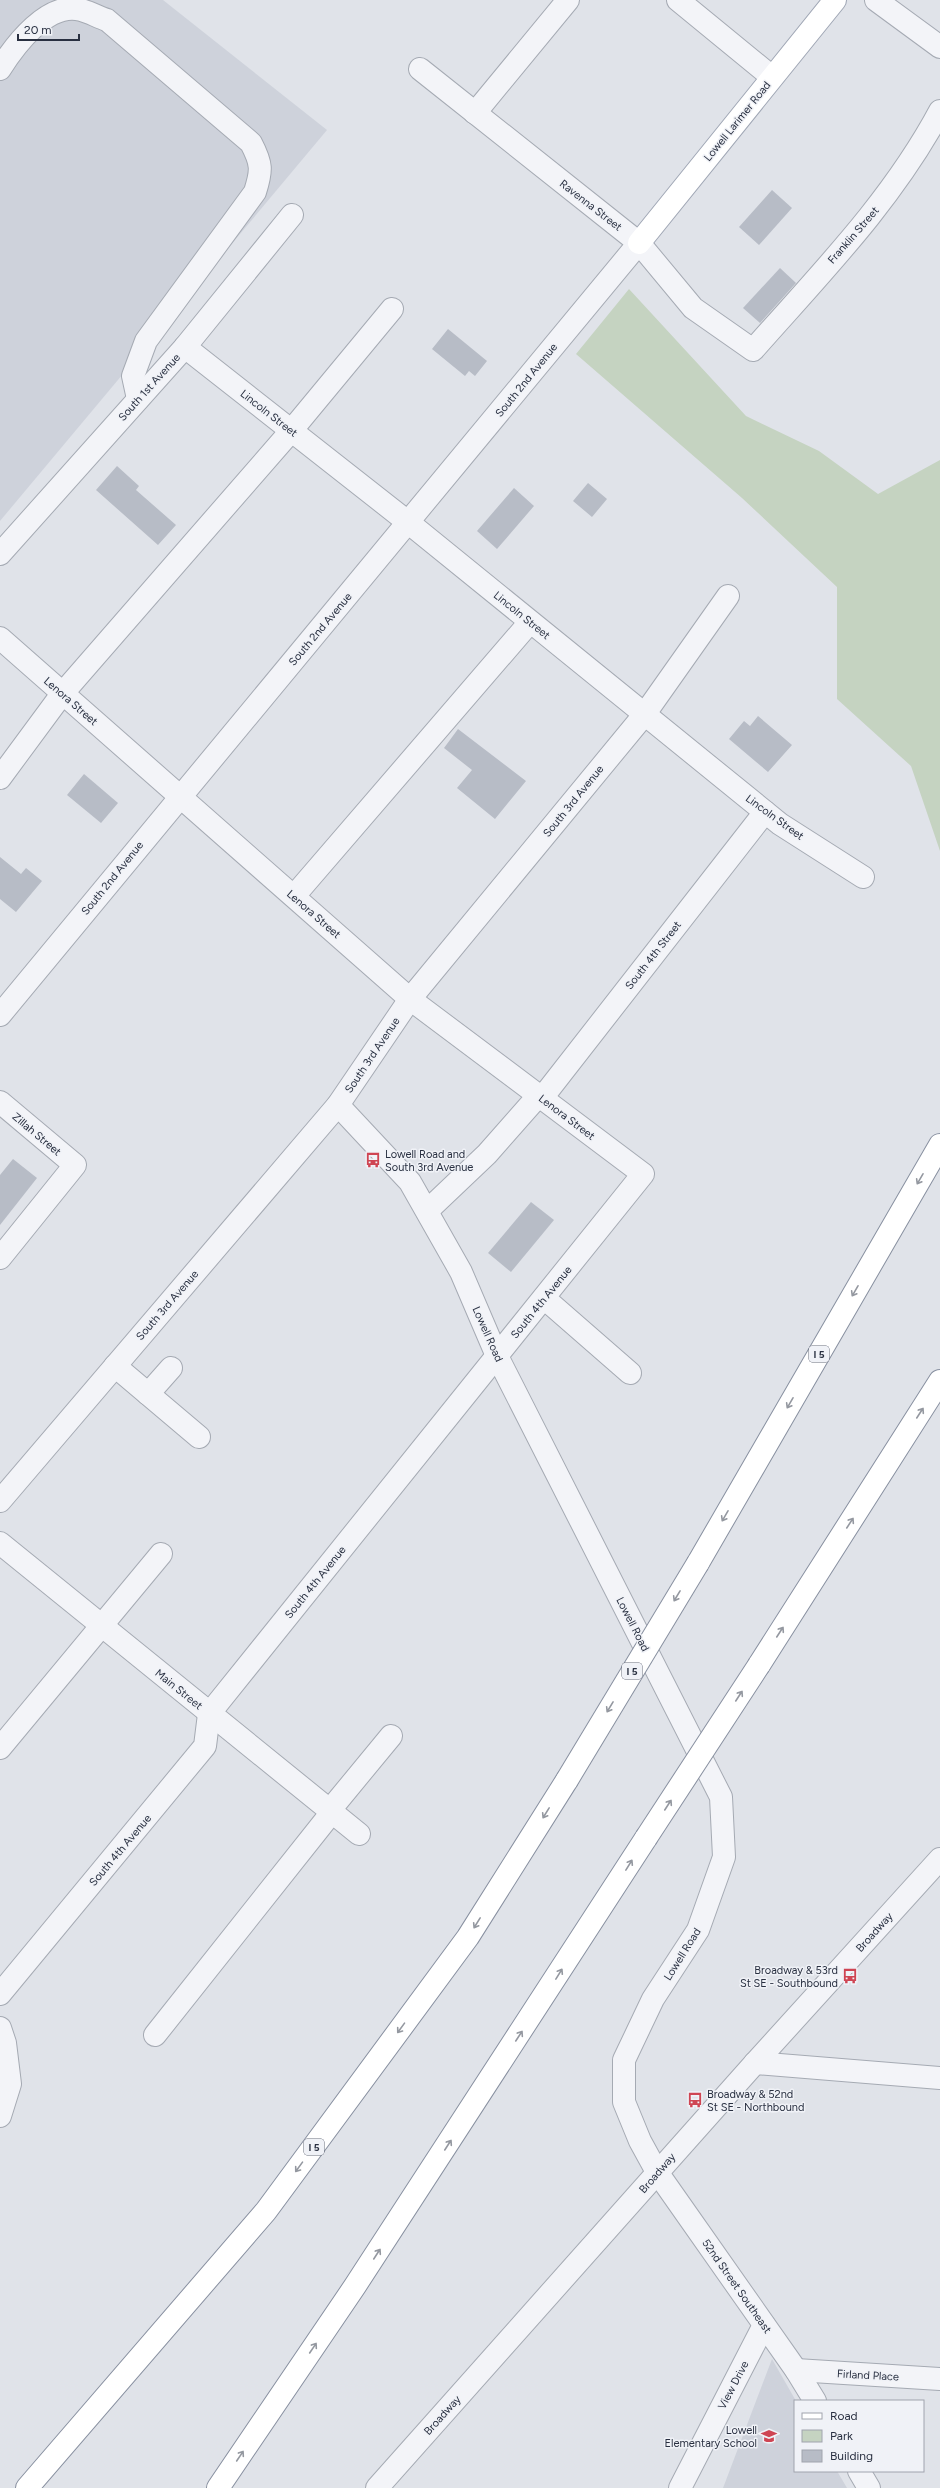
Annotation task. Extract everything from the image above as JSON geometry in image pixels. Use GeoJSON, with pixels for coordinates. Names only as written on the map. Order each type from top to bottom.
{"type":"FeatureCollection","features":[{"type":"Feature","properties":{"kind":"main road","name":"Lowell Larimer Road"},"geometry":{"type":"LineString","coordinates":[[639,243],[835,0]]}},
{"type":"Feature","properties":{"kind":"main road","name":"I 5"},"geometry":{"type":"LineString","coordinates":[[27,2488],[266,2211],[468,1937],[567,1780],[698,1563],[940,1145]]}},
{"type":"Feature","properties":{"kind":"main road"},"geometry":{"type":"LineString","coordinates":[[218,2488],[355,2286],[759,1665],[940,1381]]}},
{"type":"Feature","properties":{"kind":"street"},"geometry":{"type":"LineString","coordinates":[[475,113],[568,0]]}},
{"type":"Feature","properties":{"kind":"street"},"geometry":{"type":"LineString","coordinates":[[678,0],[772,77]]}},
{"type":"Feature","properties":{"kind":"street"},"geometry":{"type":"LineString","coordinates":[[876,0],[940,47]]}},
{"type":"Feature","properties":{"kind":"street"},"geometry":{"type":"LineString","coordinates":[[0,69],[10,52],[30,30],[55,11],[79,9],[107,20],[251,143],[258,156],[262,172],[255,192],[146,342],[133,376],[138,399]]}},
{"type":"Feature","properties":{"kind":"street","name":"Ravenna Street"},"geometry":{"type":"LineString","coordinates":[[420,69],[639,243],[693,308],[753,350]]}},
{"type":"Feature","properties":{"kind":"street","name":"Franklin Street"},"geometry":{"type":"LineString","coordinates":[[753,350],[874,211],[921,147],[940,111]]}},
{"type":"Feature","properties":{"kind":"street","name":"South 1st Avenue"},"geometry":{"type":"LineString","coordinates":[[0,554],[185,347],[292,216]]}},
{"type":"Feature","properties":{"kind":"street","name":"South 2nd Avenue"},"geometry":{"type":"LineString","coordinates":[[0,1015],[180,796],[409,523],[639,243]]}},
{"type":"Feature","properties":{"kind":"street"},"geometry":{"type":"LineString","coordinates":[[0,778],[62,694],[291,431],[392,309]]}},
{"type":"Feature","properties":{"kind":"street","name":"Lincoln Street"},"geometry":{"type":"LineString","coordinates":[[185,347],[409,523],[765,812],[863,877]]}},
{"type":"Feature","properties":{"kind":"street","name":"South 3rd Avenue"},"geometry":{"type":"LineString","coordinates":[[0,1501],[338,1105],[410,999],[644,715],[728,596]]}},
{"type":"Feature","properties":{"kind":"street"},"geometry":{"type":"LineString","coordinates":[[294,896],[530,622]]}},
{"type":"Feature","properties":{"kind":"street","name":"Lenora Street"},"geometry":{"type":"LineString","coordinates":[[0,638],[410,999],[643,1174]]}},
{"type":"Feature","properties":{"kind":"street","name":"South 4th Street"},"geometry":{"type":"LineString","coordinates":[[427,1211],[487,1154],[540,1097],[765,812]]}},
{"type":"Feature","properties":{"kind":"street","name":"Zillah Street"},"geometry":{"type":"LineString","coordinates":[[0,1102],[75,1165],[0,1258]]}},
{"type":"Feature","properties":{"kind":"street","name":"Lowell Road"},"geometry":{"type":"LineString","coordinates":[[338,1105],[410,1182],[461,1272],[497,1356],[721,1797],[724,1857],[698,1930],[653,1999],[624,2060],[624,2102],[640,2141],[657,2172]]}},
{"type":"Feature","properties":{"kind":"street","name":"South 4th Avenue"},"geometry":{"type":"LineString","coordinates":[[0,1994],[205,1746],[209,1714],[643,1174]]}},
{"type":"Feature","properties":{"kind":"street"},"geometry":{"type":"LineString","coordinates":[[544,1298],[630,1373]]}},
{"type":"Feature","properties":{"kind":"street"},"geometry":{"type":"LineString","coordinates":[[115,1366],[199,1437]]}},
{"type":"Feature","properties":{"kind":"street"},"geometry":{"type":"LineString","coordinates":[[148,1394],[171,1368]]}},
{"type":"Feature","properties":{"kind":"street","name":"Main Street"},"geometry":{"type":"LineString","coordinates":[[0,1544],[359,1834]]}},
{"type":"Feature","properties":{"kind":"street"},"geometry":{"type":"LineString","coordinates":[[0,1748],[100,1625],[161,1554]]}},
{"type":"Feature","properties":{"kind":"street"},"geometry":{"type":"LineString","coordinates":[[155,2035],[391,1736]]}},
{"type":"Feature","properties":{"kind":"street","name":"Broadway"},"geometry":{"type":"LineString","coordinates":[[377,2488],[657,2172],[940,1859]]}},
{"type":"Feature","properties":{"kind":"street"},"geometry":{"type":"LineString","coordinates":[[0,2028],[5,2043],[10,2084],[0,2116]]}},
{"type":"Feature","properties":{"kind":"street"},"geometry":{"type":"LineString","coordinates":[[755,2063],[940,2078]]}},
{"type":"Feature","properties":{"kind":"street","name":"52nd Street Southeast"},"geometry":{"type":"LineString","coordinates":[[657,2172],[796,2370],[814,2400]]}},
{"type":"Feature","properties":{"kind":"street","name":"View Drive"},"geometry":{"type":"LineString","coordinates":[[680,2488],[764,2325]]}},
{"type":"Feature","properties":{"kind":"street","name":"Firland Place"},"geometry":{"type":"LineString","coordinates":[[796,2370],[940,2379]]}},
{"type":"Feature","properties":{"kind":"street"},"geometry":{"type":"LineString","coordinates":[[860,2472],[869,2488]]}},
{"type":"Feature","properties":{"kind":"shaded area"},"geometry":{"type":"Polygon","coordinates":[[[0,0],[163,0],[327,130],[0,521],[0,0]]]}},
{"type":"Feature","properties":{"kind":"shaded area","name":"Lowell Elementary School"},"geometry":{"type":"Polygon","coordinates":[[[772,2359],[795,2400],[794,2400],[794,2472],[838,2472],[847,2488],[723,2488],[772,2359]]]}},
{"type":"Feature","properties":{"kind":"green space"},"geometry":{"type":"Polygon","coordinates":[[[629,289],[746,416],[819,451],[878,494],[940,460],[940,851],[911,766],[837,699],[837,587],[742,498],[576,354],[629,289]]]}},
{"type":"Feature","properties":{"kind":"building"},"geometry":{"type":"Polygon","coordinates":[[[772,190],[792,208],[759,245],[739,227],[772,190]]]}},
{"type":"Feature","properties":{"kind":"building"},"geometry":{"type":"Polygon","coordinates":[[[780,268],[796,283],[760,323],[743,308],[780,268]]]}},
{"type":"Feature","properties":{"kind":"building"},"geometry":{"type":"Polygon","coordinates":[[[448,329],[487,361],[475,376],[469,371],[465,376],[432,349],[448,329]]]}},
{"type":"Feature","properties":{"kind":"building"},"geometry":{"type":"Polygon","coordinates":[[[117,466],[139,486],[136,490],[176,525],[158,545],[96,490],[117,466]]]}},
{"type":"Feature","properties":{"kind":"building"},"geometry":{"type":"Polygon","coordinates":[[[588,483],[607,499],[592,517],[573,501],[588,483]]]}},
{"type":"Feature","properties":{"kind":"building"},"geometry":{"type":"Polygon","coordinates":[[[514,488],[534,506],[497,549],[477,531],[514,488]]]}},
{"type":"Feature","properties":{"kind":"building"},"geometry":{"type":"Polygon","coordinates":[[[758,716],[792,745],[768,772],[729,739],[744,721],[750,726],[758,716]]]}},
{"type":"Feature","properties":{"kind":"building"},"geometry":{"type":"Polygon","coordinates":[[[458,729],[526,781],[495,819],[457,788],[472,770],[444,748],[458,729]]]}},
{"type":"Feature","properties":{"kind":"building"},"geometry":{"type":"Polygon","coordinates":[[[84,774],[118,803],[101,823],[67,795],[84,774]]]}},
{"type":"Feature","properties":{"kind":"building"},"geometry":{"type":"Polygon","coordinates":[[[0,857],[21,874],[26,868],[42,881],[16,912],[0,899],[0,857]]]}},
{"type":"Feature","properties":{"kind":"building"},"geometry":{"type":"Polygon","coordinates":[[[13,1159],[37,1178],[0,1225],[0,1175],[13,1159]]]}},
{"type":"Feature","properties":{"kind":"building"},"geometry":{"type":"Polygon","coordinates":[[[531,1202],[554,1220],[511,1272],[488,1253],[531,1202]]]}},
{"type":"Feature","properties":{"kind":"place","name":"Lowell Road and South 3rd Avenue"},"geometry":{"type":"Point","coordinates":[373,1160]}},
{"type":"Feature","properties":{"kind":"place","name":"Broadway & 53rd St SE - Southbound"},"geometry":{"type":"Point","coordinates":[850,1976]}},
{"type":"Feature","properties":{"kind":"place","name":"Broadway & 52nd St SE - Northbound"},"geometry":{"type":"Point","coordinates":[695,2100]}},
{"type":"Feature","properties":{"kind":"place","name":"Lowell Elementary School"},"geometry":{"type":"Point","coordinates":[769,2436]}}]}
